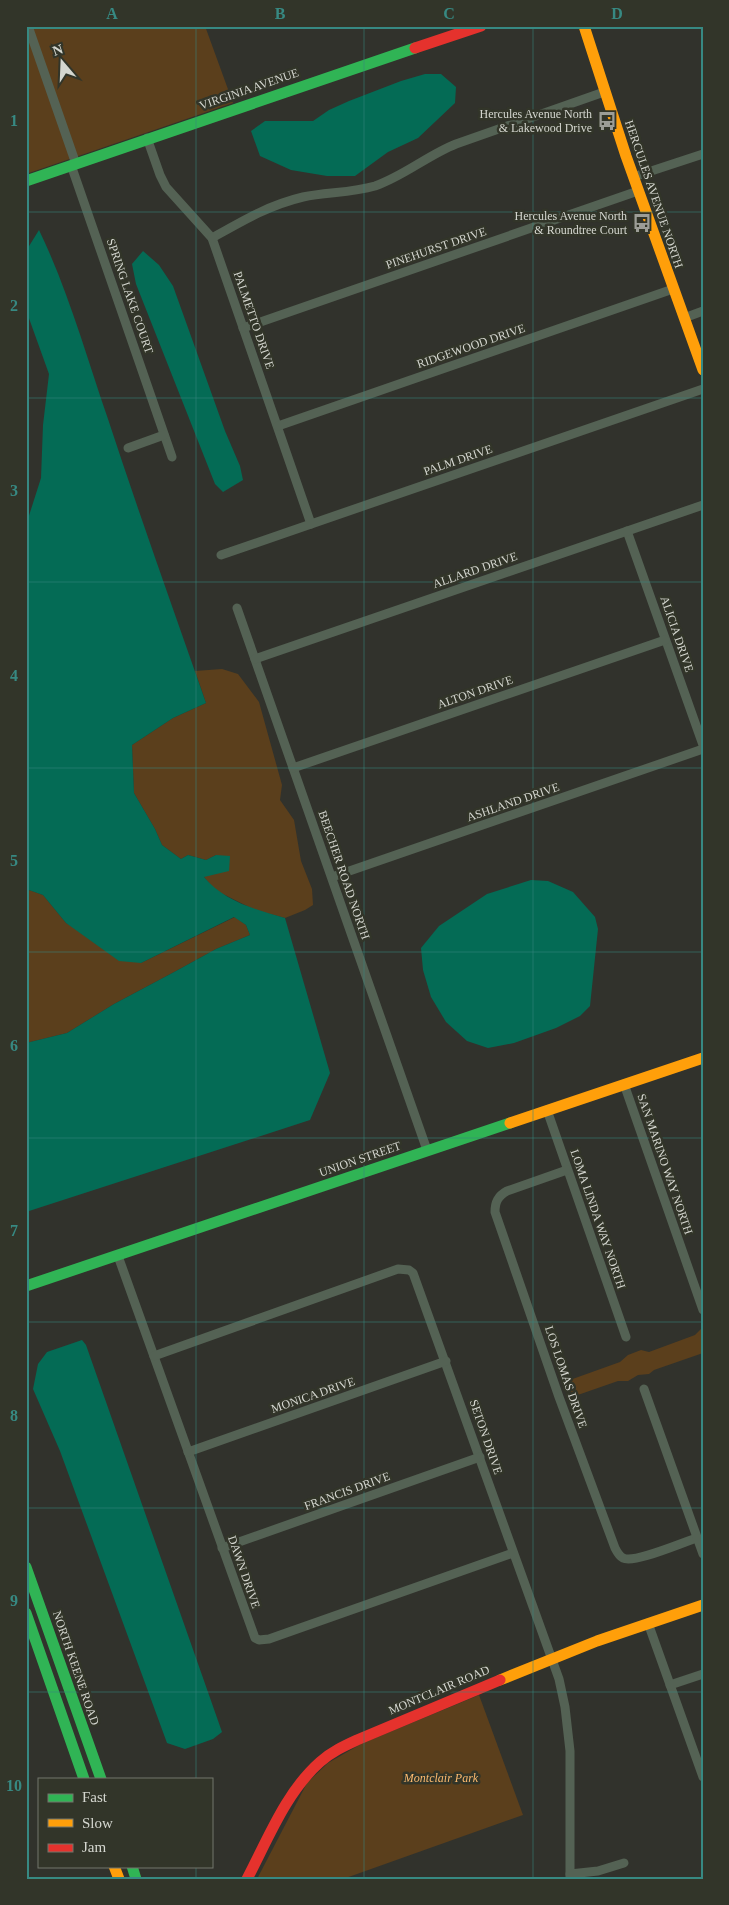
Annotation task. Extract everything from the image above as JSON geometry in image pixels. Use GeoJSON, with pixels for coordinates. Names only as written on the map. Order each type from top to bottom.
{"type":"FeatureCollection","features":[{"type":"Feature","properties":{"kind":"street","name":"SPRING LAKE COURT"},"geometry":{"type":"LineString","coordinates":[[28,26],[172,457]]}},
{"type":"Feature","properties":{"kind":"street","name":"VIRGINIA AVENUE"},"geometry":{"type":"LineString","coordinates":[[26,181],[147,138],[481,26]]}},
{"type":"Feature","properties":{"kind":"street","name":"HERCULES AVENUE NORTH"},"geometry":{"type":"LineString","coordinates":[[584,26],[633,177],[703,370]]}},
{"type":"Feature","properties":{"kind":"street"},"geometry":{"type":"LineString","coordinates":[[212,238],[258,212],[305,197],[375,186],[400,174],[438,151],[604,92]]}},
{"type":"Feature","properties":{"kind":"street","name":"PALMETTO DRIVE"},"geometry":{"type":"LineString","coordinates":[[147,138],[166,187],[212,238],[311,524]]}},
{"type":"Feature","properties":{"kind":"street"},"geometry":{"type":"LineString","coordinates":[[633,177],[703,154]]}},
{"type":"Feature","properties":{"kind":"street","name":"PINEHURST DRIVE"},"geometry":{"type":"LineString","coordinates":[[243,328],[638,191]]}},
{"type":"Feature","properties":{"kind":"street","name":"RIDGEWOOD DRIVE"},"geometry":{"type":"LineString","coordinates":[[278,426],[673,289]]}},
{"type":"Feature","properties":{"kind":"street"},"geometry":{"type":"LineString","coordinates":[[684,318],[703,311]]}},
{"type":"Feature","properties":{"kind":"street","name":"PALM DRIVE"},"geometry":{"type":"LineString","coordinates":[[220,556],[703,389]]}},
{"type":"Feature","properties":{"kind":"street"},"geometry":{"type":"LineString","coordinates":[[128,448],[164,436]]}},
{"type":"Feature","properties":{"kind":"street","name":"ALLARD DRIVE"},"geometry":{"type":"LineString","coordinates":[[255,660],[703,505]]}},
{"type":"Feature","properties":{"kind":"street","name":"ALICIA DRIVE"},"geometry":{"type":"LineString","coordinates":[[627,531],[703,745]]}},
{"type":"Feature","properties":{"kind":"street","name":"BEECHER ROAD NORTH"},"geometry":{"type":"LineString","coordinates":[[236,608],[428,1150]]}},
{"type":"Feature","properties":{"kind":"street","name":"ALTON DRIVE"},"geometry":{"type":"LineString","coordinates":[[294,768],[666,640]]}},
{"type":"Feature","properties":{"kind":"street","name":"ASHLAND DRIVE"},"geometry":{"type":"LineString","coordinates":[[332,877],[703,749]]}},
{"type":"Feature","properties":{"kind":"street","name":"UNION STREET"},"geometry":{"type":"LineString","coordinates":[[26,1286],[703,1058]]}},
{"type":"Feature","properties":{"kind":"street","name":"SAN MARINO WAY NORTH"},"geometry":{"type":"LineString","coordinates":[[624,1084],[703,1310]]}},
{"type":"Feature","properties":{"kind":"street","name":"LOMA LINDA WAY NORTH"},"geometry":{"type":"LineString","coordinates":[[547,1110],[626,1337]]}},
{"type":"Feature","properties":{"kind":"street","name":"LOS LOMAS DRIVE"},"geometry":{"type":"LineString","coordinates":[[567,1170],[506,1191],[495,1205],[495,1212],[559,1397],[615,1548],[619,1554],[623,1558],[637,1558],[696,1538]]}},
{"type":"Feature","properties":{"kind":"street","name":"DAWN DRIVE"},"geometry":{"type":"LineString","coordinates":[[118,1256],[255,1638],[264,1640],[513,1552]]}},
{"type":"Feature","properties":{"kind":"street","name":"SETON DRIVE"},"geometry":{"type":"LineString","coordinates":[[154,1356],[398,1269],[409,1270],[416,1278],[559,1679],[568,1729],[570,1876]]}},
{"type":"Feature","properties":{"kind":"street","name":"MONICA DRIVE"},"geometry":{"type":"LineString","coordinates":[[188,1452],[446,1361]]}},
{"type":"Feature","properties":{"kind":"street"},"geometry":{"type":"LineString","coordinates":[[644,1389],[703,1554]]}},
{"type":"Feature","properties":{"kind":"street","name":"FRANCIS DRIVE"},"geometry":{"type":"LineString","coordinates":[[222,1548],[480,1457]]}},
{"type":"Feature","properties":{"kind":"street","name":"NORTH KEENE ROAD"},"geometry":{"type":"LineString","coordinates":[[26,1568],[101,1778]]}},
{"type":"Feature","properties":{"kind":"street","name":"MONTCLAIR ROAD"},"geometry":{"type":"LineString","coordinates":[[247,1879],[296,1790],[307,1775],[322,1761],[357,1740],[551,1658],[703,1605]]}},
{"type":"Feature","properties":{"kind":"street"},"geometry":{"type":"LineString","coordinates":[[26,1613],[84,1778]]}},
{"type":"Feature","properties":{"kind":"street"},"geometry":{"type":"LineString","coordinates":[[648,1623],[703,1777]]}},
{"type":"Feature","properties":{"kind":"street"},"geometry":{"type":"LineString","coordinates":[[670,1685],[703,1674]]}},
{"type":"Feature","properties":{"kind":"street"},"geometry":{"type":"LineString","coordinates":[[570,1876],[598,1871],[624,1863]]}},
{"type":"Feature","properties":{"kind":"green space"},"geometry":{"type":"Polygon","coordinates":[[[26,26],[205,26],[233,103],[26,174],[26,26]]]}},
{"type":"Feature","properties":{"kind":"green space"},"geometry":{"type":"Polygon","coordinates":[[[222,669],[238,674],[259,702],[282,785],[280,800],[294,820],[301,861],[312,889],[313,905],[285,918],[255,910],[215,890],[204,877],[216,855],[206,860],[188,855],[181,859],[162,845],[134,793],[132,745],[173,718],[206,703],[195,671],[222,669]]]}},
{"type":"Feature","properties":{"kind":"green space"},"geometry":{"type":"Polygon","coordinates":[[[26,889],[43,895],[66,923],[141,963],[235,917],[246,925],[250,935],[216,949],[114,1004],[67,1033],[26,1043],[26,889]]]}},
{"type":"Feature","properties":{"kind":"green space"},"geometry":{"type":"Polygon","coordinates":[[[703,1327],[703,1353],[654,1370],[649,1374],[638,1375],[628,1381],[618,1381],[572,1397],[567,1381],[620,1362],[628,1355],[641,1350],[649,1352],[695,1335],[703,1327]]]}},
{"type":"Feature","properties":{"kind":"green space","name":"Montclair Park"},"geometry":{"type":"Polygon","coordinates":[[[479,1695],[523,1815],[343,1879],[257,1879],[307,1783],[328,1763],[361,1744],[479,1695]]]}},
{"type":"Feature","properties":{"kind":"shaded area"},"geometry":{"type":"Polygon","coordinates":[[[425,74],[441,74],[456,87],[455,103],[418,138],[388,152],[355,176],[327,176],[291,170],[260,156],[251,131],[265,121],[313,121],[329,110],[349,101],[425,74]]]}},
{"type":"Feature","properties":{"kind":"shaded area"},"geometry":{"type":"Polygon","coordinates":[[[39,230],[68,299],[206,703],[173,718],[132,745],[134,793],[162,845],[181,859],[188,855],[206,860],[216,855],[230,856],[229,871],[204,877],[221,892],[241,904],[285,918],[330,1073],[310,1120],[26,1212],[26,1043],[67,1033],[114,1004],[216,949],[250,935],[246,925],[234,917],[141,963],[119,961],[66,923],[43,895],[26,889],[26,525],[41,478],[43,425],[49,374],[26,310],[26,251],[39,230]]]}},
{"type":"Feature","properties":{"kind":"shaded area"},"geometry":{"type":"Polygon","coordinates":[[[143,251],[159,265],[173,286],[225,431],[240,466],[243,480],[223,492],[215,484],[136,284],[132,264],[143,251]]]}},
{"type":"Feature","properties":{"kind":"shaded area"},"geometry":{"type":"Polygon","coordinates":[[[531,880],[548,881],[573,892],[595,917],[598,929],[590,1006],[580,1016],[556,1028],[514,1043],[488,1048],[467,1041],[446,1022],[431,997],[423,970],[421,948],[439,926],[487,894],[531,880]]]}},
{"type":"Feature","properties":{"kind":"shaded area"},"geometry":{"type":"Polygon","coordinates":[[[82,1340],[86,1345],[222,1732],[213,1739],[185,1749],[167,1743],[60,1451],[33,1389],[38,1364],[47,1352],[82,1340]]]}},
{"type":"Feature","properties":{"kind":"traffic: fast"},"geometry":{"type":"LineString","coordinates":[[26,181],[415,48]]}},
{"type":"Feature","properties":{"kind":"traffic: fast"},"geometry":{"type":"LineString","coordinates":[[26,1286],[510,1123]]}},
{"type":"Feature","properties":{"kind":"traffic: fast"},"geometry":{"type":"LineString","coordinates":[[26,1567],[101,1778]]}},
{"type":"Feature","properties":{"kind":"traffic: fast"},"geometry":{"type":"LineString","coordinates":[[26,1613],[84,1778]]}},
{"type":"Feature","properties":{"kind":"traffic: fast"},"geometry":{"type":"LineString","coordinates":[[133,1868],[136,1879]]}},
{"type":"Feature","properties":{"kind":"traffic: slow"},"geometry":{"type":"LineString","coordinates":[[584,26],[626,156],[703,370]]}},
{"type":"Feature","properties":{"kind":"traffic: slow"},"geometry":{"type":"LineString","coordinates":[[510,1123],[703,1058]]}},
{"type":"Feature","properties":{"kind":"traffic: slow"},"geometry":{"type":"LineString","coordinates":[[500,1680],[597,1641],[703,1605]]}},
{"type":"Feature","properties":{"kind":"traffic: slow"},"geometry":{"type":"LineString","coordinates":[[115,1868],[119,1879]]}},
{"type":"Feature","properties":{"kind":"traffic: jam"},"geometry":{"type":"LineString","coordinates":[[415,48],[481,26]]}},
{"type":"Feature","properties":{"kind":"traffic: jam"},"geometry":{"type":"LineString","coordinates":[[247,1879],[287,1802],[297,1787],[324,1758],[357,1740],[500,1680]]}},
{"type":"Feature","properties":{"kind":"place","name":"Hercules Avenue North & Lakewood Drive"},"geometry":{"type":"Point","coordinates":[607,121]}},
{"type":"Feature","properties":{"kind":"place","name":"Hercules Avenue North & Roundtree Court"},"geometry":{"type":"Point","coordinates":[642,223]}}]}
